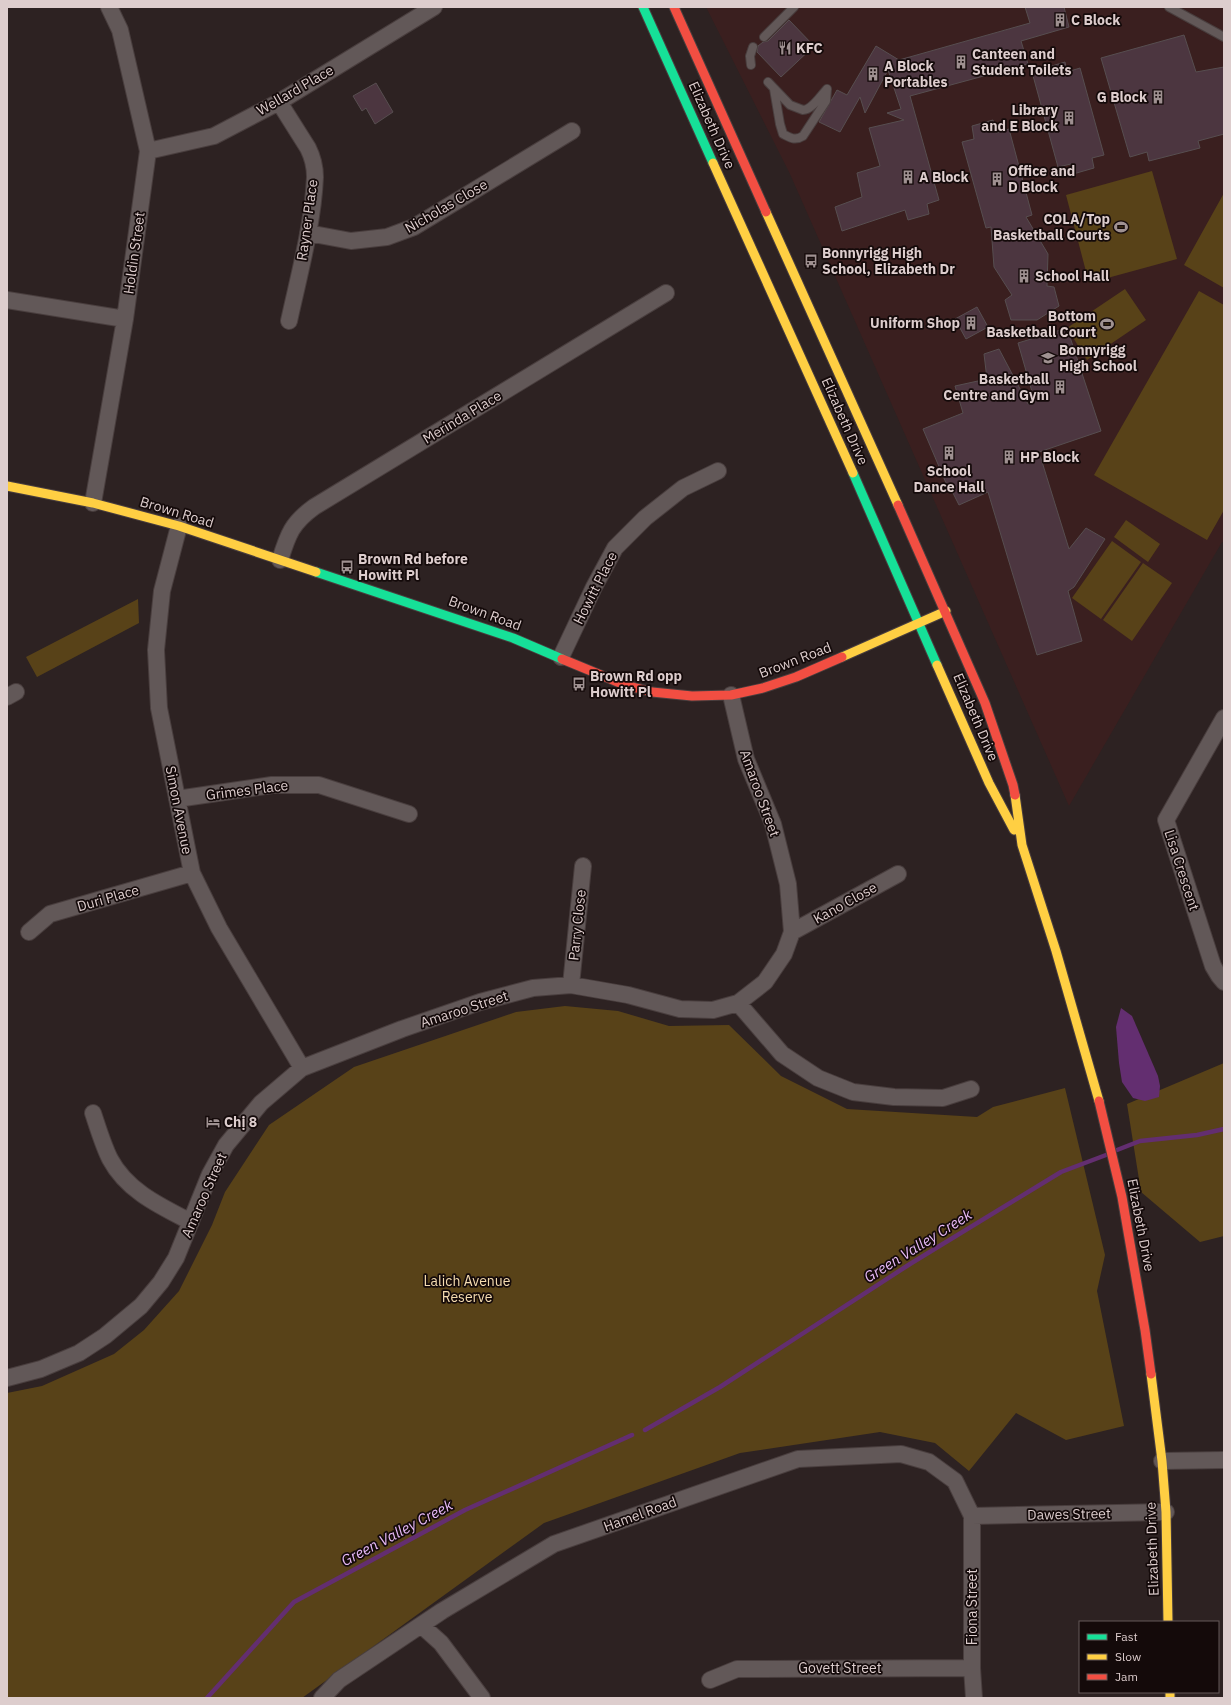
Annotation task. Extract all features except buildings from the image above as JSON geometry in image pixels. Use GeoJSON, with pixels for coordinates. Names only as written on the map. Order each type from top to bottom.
{"type":"FeatureCollection","features":[{"type":"Feature","properties":{"kind":"main road","name":"Elizabeth Drive"},"geometry":{"type":"LineString","coordinates":[[643,7],[919,623],[989,783],[1022,845]]}},
{"type":"Feature","properties":{"kind":"main road","name":"Elizabeth Drive"},"geometry":{"type":"LineString","coordinates":[[674,7],[946,611],[985,703],[1013,785],[1022,845],[1056,951],[1091,1070],[1122,1197],[1145,1330],[1162,1461],[1166,1512],[1168,1621]]}},
{"type":"Feature","properties":{"kind":"main road","name":"Brown Road"},"geometry":{"type":"LineString","coordinates":[[7,486],[93,503],[179,526],[513,638],[561,657],[607,678],[652,692],[692,696],[731,695],[763,688],[796,677],[946,611]]}},
{"type":"Feature","properties":{"kind":"street","name":"Holdin Street"},"geometry":{"type":"LineString","coordinates":[[93,503],[124,319],[148,151],[120,30],[109,7]]}},
{"type":"Feature","properties":{"kind":"street","name":"Wellard Place"},"geometry":{"type":"LineString","coordinates":[[148,151],[214,136],[279,102],[434,7]]}},
{"type":"Feature","properties":{"kind":"street","name":"Rayner Place"},"geometry":{"type":"LineString","coordinates":[[279,102],[311,156],[315,176],[308,233],[289,322]]}},
{"type":"Feature","properties":{"kind":"street","name":"Nicholas Close"},"geometry":{"type":"LineString","coordinates":[[308,233],[351,241],[387,236],[414,227],[572,131]]}},
{"type":"Feature","properties":{"kind":"street","name":"Merinda Place"},"geometry":{"type":"LineString","coordinates":[[280,560],[288,534],[294,524],[314,507],[666,293]]}},
{"type":"Feature","properties":{"kind":"street"},"geometry":{"type":"LineString","coordinates":[[7,300],[124,319]]}},
{"type":"Feature","properties":{"kind":"street","name":"Howitt Place"},"geometry":{"type":"LineString","coordinates":[[561,657],[594,587],[615,548],[645,518],[683,488],[718,472]]}},
{"type":"Feature","properties":{"kind":"street","name":"Simon Avenue"},"geometry":{"type":"LineString","coordinates":[[179,526],[162,591],[156,650],[159,708],[192,874],[219,928],[302,1068]]}},
{"type":"Feature","properties":{"kind":"street","name":"Amaroo Street"},"geometry":{"type":"LineString","coordinates":[[7,1378],[41,1369],[80,1352],[105,1336],[141,1306],[161,1282],[176,1258],[210,1174],[226,1145],[261,1103],[302,1068],[402,1029],[480,1002],[533,988],[571,985],[628,995],[680,1009],[713,1010],[738,1003],[765,982],[784,954],[792,932],[788,884],[773,824],[746,759],[731,695]]}},
{"type":"Feature","properties":{"kind":"street","name":"Lisa Crescent"},"geometry":{"type":"LineString","coordinates":[[1224,718],[1166,820],[1213,966],[1218,976],[1224,982]]}},
{"type":"Feature","properties":{"kind":"street","name":"Grimes Place"},"geometry":{"type":"LineString","coordinates":[[177,799],[272,785],[319,785],[409,814]]}},
{"type":"Feature","properties":{"kind":"street","name":"Parry Close"},"geometry":{"type":"LineString","coordinates":[[571,985],[583,866]]}},
{"type":"Feature","properties":{"kind":"street","name":"Duri Place"},"geometry":{"type":"LineString","coordinates":[[29,932],[50,914],[192,874]]}},
{"type":"Feature","properties":{"kind":"street","name":"Kano Close"},"geometry":{"type":"LineString","coordinates":[[792,932],[898,874]]}},
{"type":"Feature","properties":{"kind":"street"},"geometry":{"type":"LineString","coordinates":[[738,1003],[782,1054],[818,1078],[853,1092],[894,1097],[943,1098],[971,1089]]}},
{"type":"Feature","properties":{"kind":"street"},"geometry":{"type":"LineString","coordinates":[[93,1113],[110,1159],[123,1179],[141,1195],[191,1222]]}},
{"type":"Feature","properties":{"kind":"street","name":"Hamel Road"},"geometry":{"type":"LineString","coordinates":[[322,1698],[339,1680],[421,1625],[554,1544],[798,1459],[901,1454],[929,1462],[955,1481],[972,1516]]}},
{"type":"Feature","properties":{"kind":"street"},"geometry":{"type":"LineString","coordinates":[[1162,1461],[1224,1460]]}},
{"type":"Feature","properties":{"kind":"street","name":"Dawes Street"},"geometry":{"type":"LineString","coordinates":[[972,1516],[1166,1512]]}},
{"type":"Feature","properties":{"kind":"street","name":"Fiona Street"},"geometry":{"type":"LineString","coordinates":[[972,1516],[972,1668],[974,1698]]}},
{"type":"Feature","properties":{"kind":"street"},"geometry":{"type":"LineString","coordinates":[[421,1625],[441,1643],[482,1698]]}},
{"type":"Feature","properties":{"kind":"street","name":"Govett Street"},"geometry":{"type":"LineString","coordinates":[[710,1680],[737,1669],[972,1668]]}},
{"type":"Feature","properties":{"kind":"lane"},"geometry":{"type":"LineString","coordinates":[[764,37],[794,7]]}},
{"type":"Feature","properties":{"kind":"lane"},"geometry":{"type":"LineString","coordinates":[[1169,7],[1224,37]]}},
{"type":"Feature","properties":{"kind":"lane"},"geometry":{"type":"LineString","coordinates":[[751,64],[750,56],[753,47]]}},
{"type":"Feature","properties":{"kind":"lane"},"geometry":{"type":"LineString","coordinates":[[768,82],[790,105],[796,109],[803,110],[812,107],[817,99],[828,89],[826,100],[804,136],[798,140],[792,139],[783,134],[774,89]]}},
{"type":"Feature","properties":{"kind":"shaded area","name":"Bonnyrigg High School"},"geometry":{"type":"Polygon","coordinates":[[[706,7],[1224,7],[1224,543],[1222,542],[1069,806],[790,174],[706,7]]]}},
{"type":"Feature","properties":{"kind":"shaded area"},"geometry":{"type":"Polygon","coordinates":[[[1121,1008],[1132,1016],[1158,1076],[1160,1086],[1159,1097],[1145,1101],[1133,1098],[1122,1082],[1116,1027],[1121,1008]]]}},
{"type":"Feature","properties":{"kind":"green space","name":"COLA/Top Basketball Courts"},"geometry":{"type":"Polygon","coordinates":[[[1152,171],[1177,259],[1089,283],[1066,195],[1152,171]]]}},
{"type":"Feature","properties":{"kind":"green space"},"geometry":{"type":"Polygon","coordinates":[[[1224,193],[1224,288],[1184,265],[1224,193]]]}},
{"type":"Feature","properties":{"kind":"green space","name":"Bottom Basketball Court"},"geometry":{"type":"Polygon","coordinates":[[[1125,289],[1146,320],[1087,360],[1067,328],[1125,289]]]}},
{"type":"Feature","properties":{"kind":"green space"},"geometry":{"type":"Polygon","coordinates":[[[1199,291],[1224,305],[1224,510],[1207,540],[1094,475],[1199,291]]]}},
{"type":"Feature","properties":{"kind":"green space"},"geometry":{"type":"Polygon","coordinates":[[[1126,520],[1160,544],[1148,562],[1114,537],[1126,520]]]}},
{"type":"Feature","properties":{"kind":"green space"},"geometry":{"type":"Polygon","coordinates":[[[1112,541],[1141,562],[1101,619],[1072,598],[1112,541]]]}},
{"type":"Feature","properties":{"kind":"green space"},"geometry":{"type":"Polygon","coordinates":[[[1143,563],[1172,583],[1132,641],[1103,620],[1143,563]]]}},
{"type":"Feature","properties":{"kind":"green space"},"geometry":{"type":"Polygon","coordinates":[[[138,599],[139,623],[37,677],[26,657],[138,599]]]}},
{"type":"Feature","properties":{"kind":"green space","name":"Lalich Avenue Reserve"},"geometry":{"type":"Polygon","coordinates":[[[565,1006],[618,1011],[669,1026],[729,1025],[781,1076],[847,1109],[977,1117],[993,1107],[1065,1088],[1105,1255],[1097,1291],[1124,1426],[1066,1440],[1016,1413],[969,1471],[935,1443],[880,1432],[740,1453],[544,1523],[302,1698],[7,1698],[7,1393],[42,1386],[114,1354],[144,1330],[179,1291],[212,1225],[225,1192],[269,1125],[354,1067],[516,1012],[565,1006]]]}},
{"type":"Feature","properties":{"kind":"green space"},"geometry":{"type":"Polygon","coordinates":[[[1224,1063],[1224,1236],[1200,1242],[1141,1192],[1127,1104],[1224,1063]]]}},
{"type":"Feature","properties":{"kind":"waterway","name":"Green Valley Creek"},"geometry":{"type":"LineString","coordinates":[[1117,1150],[1140,1141],[1197,1135],[1224,1129]]}},
{"type":"Feature","properties":{"kind":"waterway","name":"Green Valley Creek"},"geometry":{"type":"LineString","coordinates":[[645,1430],[720,1387],[910,1264],[1061,1172],[1106,1155]]}},
{"type":"Feature","properties":{"kind":"waterway","name":"Green Valley Creek"},"geometry":{"type":"LineString","coordinates":[[207,1698],[294,1602],[465,1510],[632,1435]]}},
{"type":"Feature","properties":{"kind":"traffic: fast"},"geometry":{"type":"LineString","coordinates":[[643,7],[713,163]]}},
{"type":"Feature","properties":{"kind":"traffic: fast"},"geometry":{"type":"LineString","coordinates":[[853,473],[937,665]]}},
{"type":"Feature","properties":{"kind":"traffic: fast"},"geometry":{"type":"LineString","coordinates":[[316,572],[513,638],[562,659]]}},
{"type":"Feature","properties":{"kind":"traffic: slow"},"geometry":{"type":"LineString","coordinates":[[713,163],[853,473]]}},
{"type":"Feature","properties":{"kind":"traffic: slow"},"geometry":{"type":"LineString","coordinates":[[766,212],[898,505]]}},
{"type":"Feature","properties":{"kind":"traffic: slow"},"geometry":{"type":"LineString","coordinates":[[7,486],[93,503],[179,526],[316,572]]}},
{"type":"Feature","properties":{"kind":"traffic: slow"},"geometry":{"type":"LineString","coordinates":[[842,657],[946,611]]}},
{"type":"Feature","properties":{"kind":"traffic: slow"},"geometry":{"type":"LineString","coordinates":[[937,665],[989,783],[1014,830]]}},
{"type":"Feature","properties":{"kind":"traffic: slow"},"geometry":{"type":"LineString","coordinates":[[1015,795],[1022,845],[1056,951],[1099,1101]]}},
{"type":"Feature","properties":{"kind":"traffic: slow"},"geometry":{"type":"LineString","coordinates":[[1151,1374],[1162,1461],[1166,1512],[1168,1621]]}},
{"type":"Feature","properties":{"kind":"traffic: slow"},"geometry":{"type":"LineString","coordinates":[[1170,1693],[1170,1698]]}},
{"type":"Feature","properties":{"kind":"traffic: jam"},"geometry":{"type":"LineString","coordinates":[[674,7],[766,212]]}},
{"type":"Feature","properties":{"kind":"traffic: jam"},"geometry":{"type":"LineString","coordinates":[[898,505],[985,703],[1015,795]]}},
{"type":"Feature","properties":{"kind":"traffic: jam"},"geometry":{"type":"LineString","coordinates":[[562,659],[625,685],[652,692],[692,696],[731,695],[763,688],[796,677],[842,657]]}},
{"type":"Feature","properties":{"kind":"traffic: jam"},"geometry":{"type":"LineString","coordinates":[[1099,1101],[1122,1197],[1151,1374]]}},
{"type":"Feature","properties":{"kind":"place","name":"C Block"},"geometry":{"type":"Point","coordinates":[1060,20]}},
{"type":"Feature","properties":{"kind":"place","name":"KFC"},"geometry":{"type":"Point","coordinates":[785,48]}},
{"type":"Feature","properties":{"kind":"place","name":"Canteen and Student Toilets"},"geometry":{"type":"Point","coordinates":[961,62]}},
{"type":"Feature","properties":{"kind":"place","name":"A Block Portables"},"geometry":{"type":"Point","coordinates":[873,74]}},
{"type":"Feature","properties":{"kind":"place","name":"G Block"},"geometry":{"type":"Point","coordinates":[1158,97]}},
{"type":"Feature","properties":{"kind":"place","name":"Library and E Block"},"geometry":{"type":"Point","coordinates":[1069,118]}},
{"type":"Feature","properties":{"kind":"place","name":"A Block"},"geometry":{"type":"Point","coordinates":[908,177]}},
{"type":"Feature","properties":{"kind":"place","name":"Office and D Block"},"geometry":{"type":"Point","coordinates":[997,179]}},
{"type":"Feature","properties":{"kind":"place","name":"COLA/Top Basketball Courts"},"geometry":{"type":"Point","coordinates":[1121,227]}},
{"type":"Feature","properties":{"kind":"place","name":"Bonnyrigg High School, Elizabeth Dr"},"geometry":{"type":"Point","coordinates":[811,261]}},
{"type":"Feature","properties":{"kind":"place","name":"School Hall"},"geometry":{"type":"Point","coordinates":[1024,276]}},
{"type":"Feature","properties":{"kind":"place","name":"Uniform Shop"},"geometry":{"type":"Point","coordinates":[971,323]}},
{"type":"Feature","properties":{"kind":"place","name":"Bottom Basketball Court"},"geometry":{"type":"Point","coordinates":[1107,324]}},
{"type":"Feature","properties":{"kind":"place","name":"Bonnyrigg High School"},"geometry":{"type":"Point","coordinates":[1048,358]}},
{"type":"Feature","properties":{"kind":"place","name":"Basketball Centre and Gym"},"geometry":{"type":"Point","coordinates":[1060,387]}},
{"type":"Feature","properties":{"kind":"place","name":"School Dance Hall"},"geometry":{"type":"Point","coordinates":[949,453]}},
{"type":"Feature","properties":{"kind":"place","name":"HP Block"},"geometry":{"type":"Point","coordinates":[1009,457]}},
{"type":"Feature","properties":{"kind":"place","name":"Brown Rd before Howitt Pl"},"geometry":{"type":"Point","coordinates":[347,567]}},
{"type":"Feature","properties":{"kind":"place","name":"Brown Rd opp Howitt Pl"},"geometry":{"type":"Point","coordinates":[579,684]}},
{"type":"Feature","properties":{"kind":"place","name":"Chị 8"},"geometry":{"type":"Point","coordinates":[213,1122]}}]}
